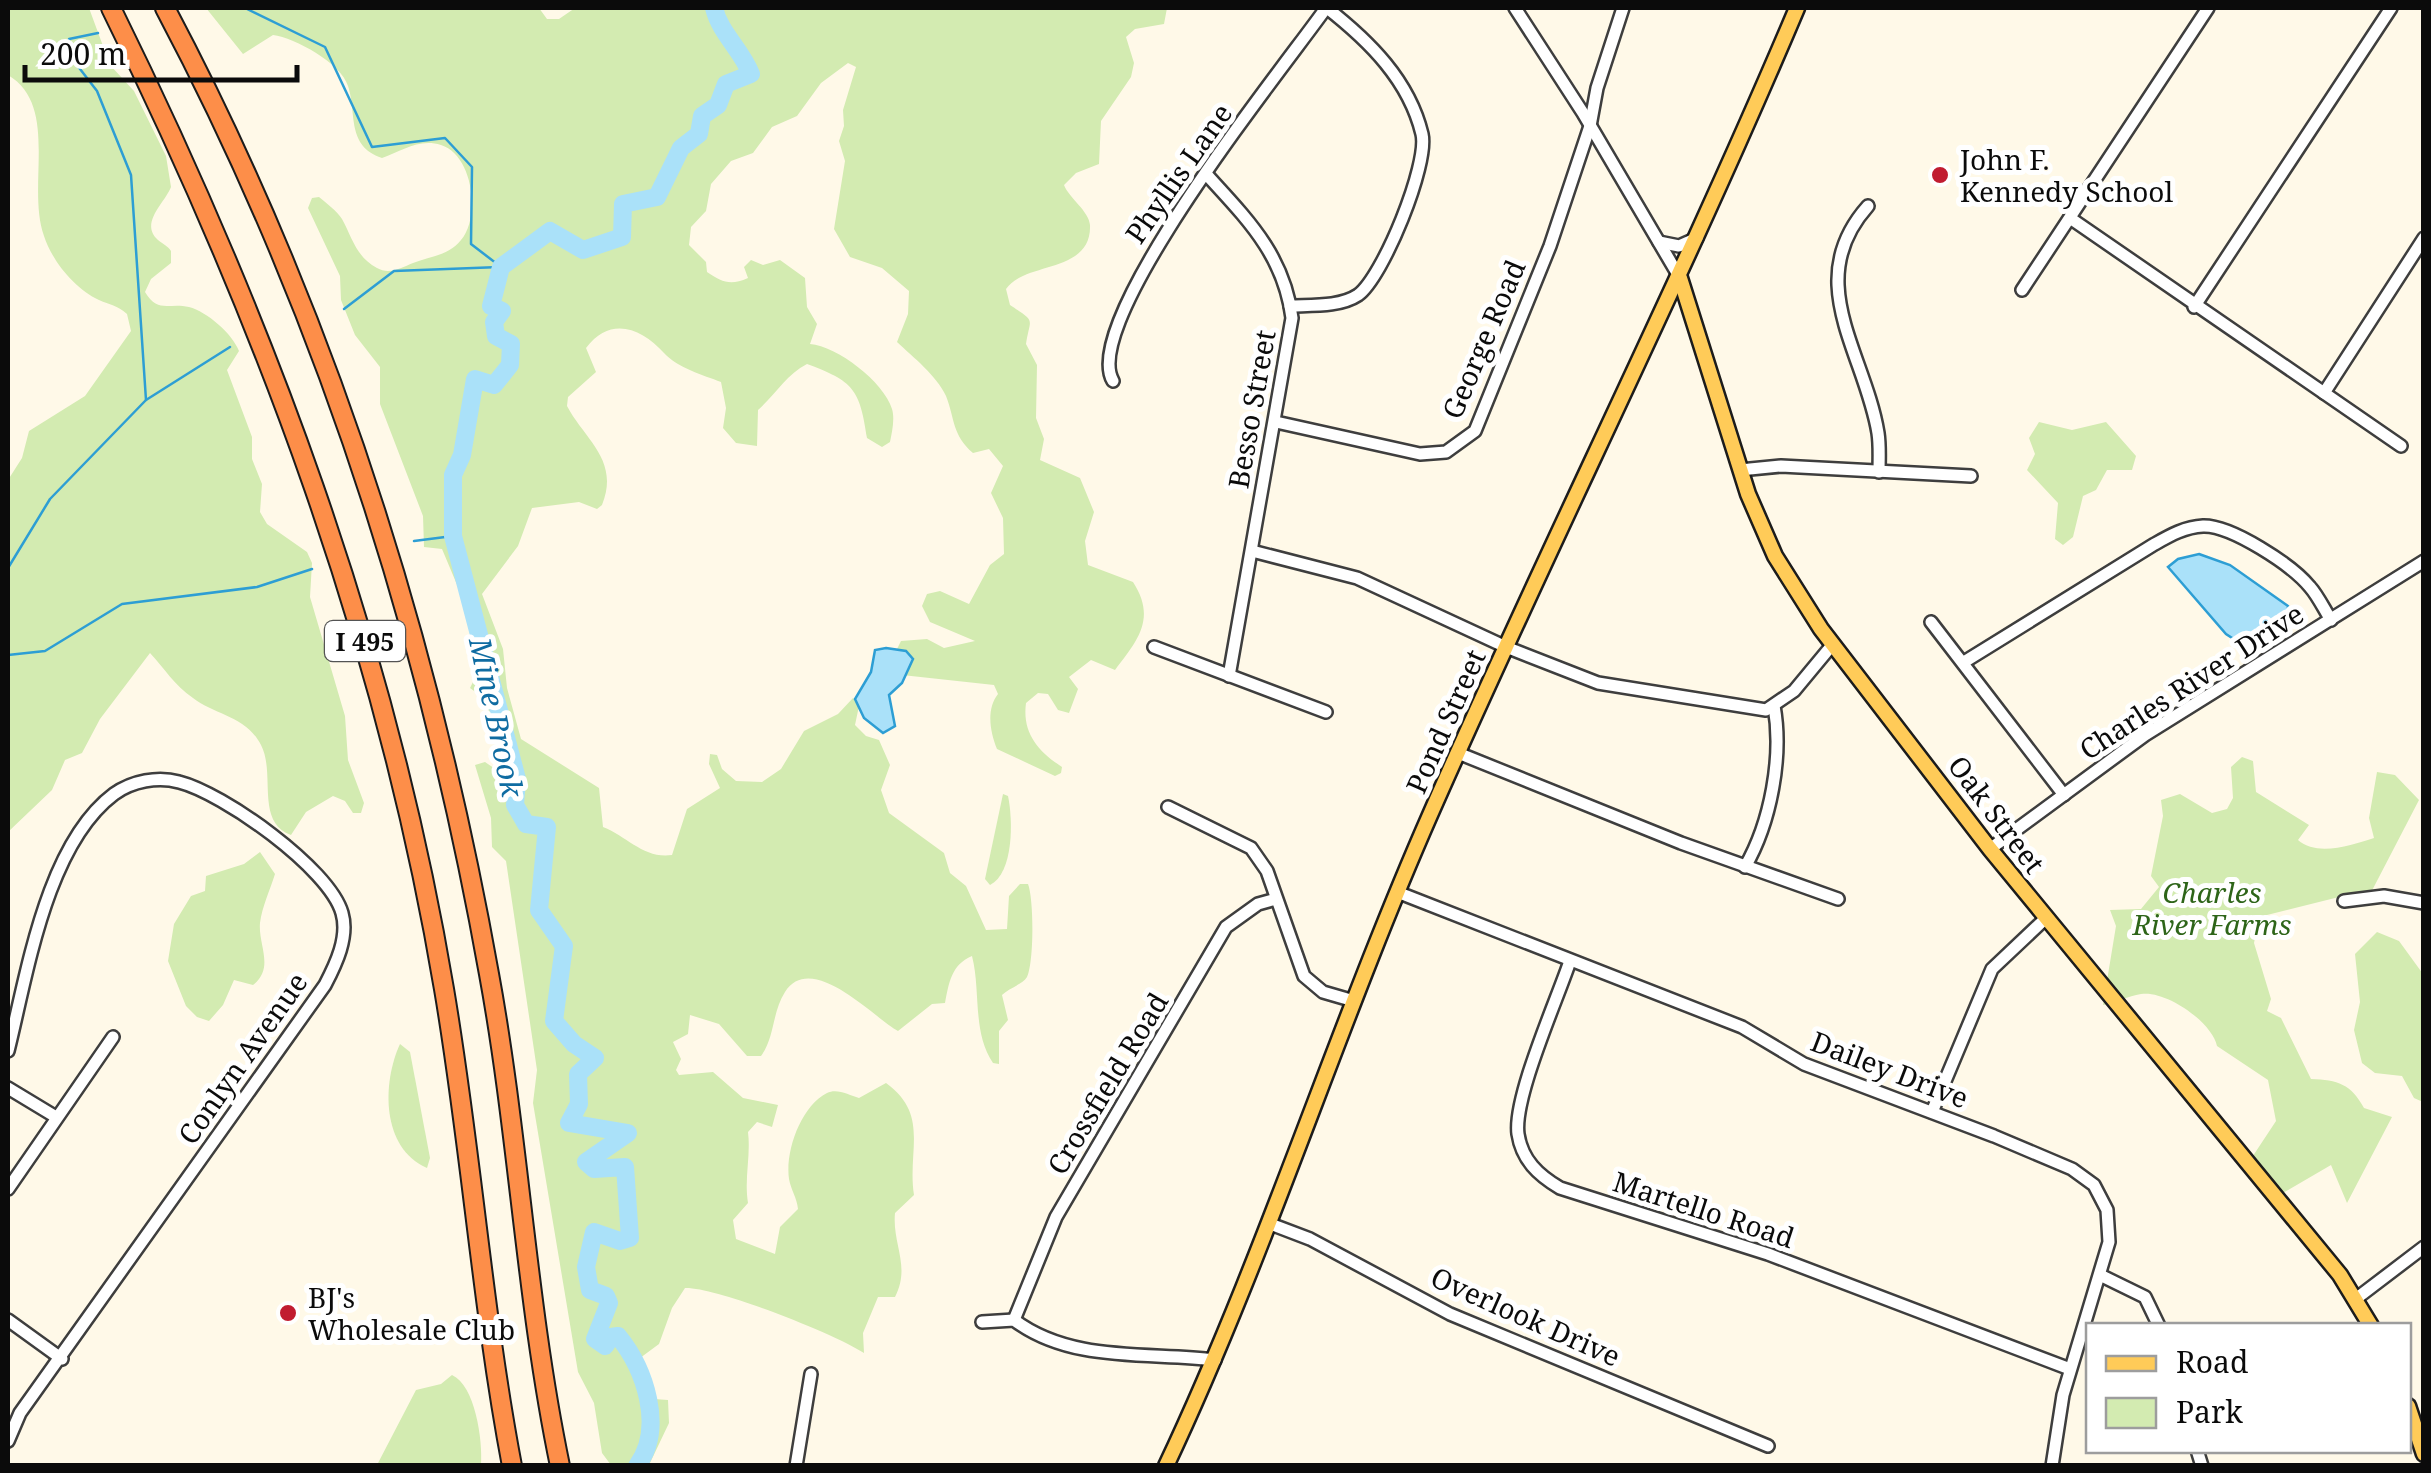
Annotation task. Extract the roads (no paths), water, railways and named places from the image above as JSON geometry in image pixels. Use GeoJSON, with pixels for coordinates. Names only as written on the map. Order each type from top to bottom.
{"type":"FeatureCollection","features":[{"type":"Feature","properties":{"kind":"highway","name":"I 495"},"geometry":{"type":"LineString","coordinates":[[112,8],[187,162],[242,290],[302,445],[370,660],[411,826],[444,989],[512,1466]]}},
{"type":"Feature","properties":{"kind":"highway","name":"I 495"},"geometry":{"type":"LineString","coordinates":[[165,8],[227,130],[290,277],[340,404],[412,622],[449,771],[489,973],[560,1466]]}},
{"type":"Feature","properties":{"kind":"main road","name":"Pond Street"},"geometry":{"type":"LineString","coordinates":[[1166,1466],[1215,1360],[1397,892],[1506,647],[1680,278],[1797,8]]}},
{"type":"Feature","properties":{"kind":"main road","name":"Oak Street"},"geometry":{"type":"LineString","coordinates":[[1680,278],[1740,470],[1775,556],[1833,644],[1990,849],[2357,1298],[2370,1323]]}},
{"type":"Feature","properties":{"kind":"main road"},"geometry":{"type":"LineString","coordinates":[[1661,319],[1676,315],[1693,322]]}},
{"type":"Feature","properties":{"kind":"main road"},"geometry":{"type":"LineString","coordinates":[[2411,1415],[2424,1454]]}},
{"type":"Feature","properties":{"kind":"street","name":"Phyllis Lane"},"geometry":{"type":"LineString","coordinates":[[1113,380],[1106,368],[1106,358],[1128,294],[1326,8]]}},
{"type":"Feature","properties":{"kind":"street"},"geometry":{"type":"LineString","coordinates":[[1290,306],[1347,301],[1372,280],[1423,151],[1414,112],[1392,69],[1364,37],[1326,8]]}},
{"type":"Feature","properties":{"kind":"street"},"geometry":{"type":"LineString","coordinates":[[1514,8],[1680,278]]}},
{"type":"Feature","properties":{"kind":"street","name":"George Road"},"geometry":{"type":"LineString","coordinates":[[1276,422],[1420,454],[1446,452],[1466,441],[1494,392],[1590,126],[1597,88],[1623,8]]}},
{"type":"Feature","properties":{"kind":"street"},"geometry":{"type":"LineString","coordinates":[[2022,290],[2208,8]]}},
{"type":"Feature","properties":{"kind":"street"},"geometry":{"type":"LineString","coordinates":[[2194,307],[2390,8]]}},
{"type":"Feature","properties":{"kind":"street","name":"Besso Street"},"geometry":{"type":"LineString","coordinates":[[1207,175],[1264,237],[1278,263],[1290,306],[1291,340],[1228,676]]}},
{"type":"Feature","properties":{"kind":"street"},"geometry":{"type":"LineString","coordinates":[[1868,206],[1848,231],[1838,270],[1842,318],[1878,434],[1879,472]]}},
{"type":"Feature","properties":{"kind":"street"},"geometry":{"type":"LineString","coordinates":[[2070,218],[2401,446]]}},
{"type":"Feature","properties":{"kind":"street"},"geometry":{"type":"LineString","coordinates":[[1659,242],[1679,246],[1698,238]]}},
{"type":"Feature","properties":{"kind":"street"},"geometry":{"type":"LineString","coordinates":[[2324,393],[2424,238]]}},
{"type":"Feature","properties":{"kind":"street"},"geometry":{"type":"LineString","coordinates":[[1740,470],[1781,466],[1971,476]]}},
{"type":"Feature","properties":{"kind":"street"},"geometry":{"type":"LineString","coordinates":[[1964,662],[2152,545],[2176,532],[2201,526],[2224,530],[2284,563],[2311,587],[2331,620]]}},
{"type":"Feature","properties":{"kind":"street"},"geometry":{"type":"LineString","coordinates":[[1252,550],[1357,578],[1566,672],[1644,693],[1754,710],[1774,706],[1794,691],[1833,644]]}},
{"type":"Feature","properties":{"kind":"street","name":"Charles River Drive"},"geometry":{"type":"LineString","coordinates":[[1990,849],[2145,735],[2424,561]]}},
{"type":"Feature","properties":{"kind":"street"},"geometry":{"type":"LineString","coordinates":[[1931,622],[2064,795]]}},
{"type":"Feature","properties":{"kind":"street"},"geometry":{"type":"LineString","coordinates":[[1154,647],[1326,712]]}},
{"type":"Feature","properties":{"kind":"street"},"geometry":{"type":"LineString","coordinates":[[1745,866],[1766,809],[1780,735],[1774,706]]}},
{"type":"Feature","properties":{"kind":"street"},"geometry":{"type":"LineString","coordinates":[[1458,753],[1838,899]]}},
{"type":"Feature","properties":{"kind":"street","name":"Conlyn Avenue"},"geometry":{"type":"LineString","coordinates":[[8,1052],[53,886],[84,827],[114,794],[133,784],[164,779],[203,791],[302,857],[334,892],[344,931],[324,985],[20,1413],[8,1440]]}},
{"type":"Feature","properties":{"kind":"street"},"geometry":{"type":"LineString","coordinates":[[1168,806],[1252,848],[1261,858],[1304,976],[1323,992],[1354,1001]]}},
{"type":"Feature","properties":{"kind":"street","name":"Dailey Drive"},"geometry":{"type":"LineString","coordinates":[[1397,892],[1742,1027],[1804,1064],[2072,1169],[2094,1185],[2110,1229],[2100,1275],[2070,1369],[2052,1466]]}},
{"type":"Feature","properties":{"kind":"street"},"geometry":{"type":"LineString","coordinates":[[2344,900],[2384,896],[2424,903]]}},
{"type":"Feature","properties":{"kind":"street","name":"Crossfield Road"},"geometry":{"type":"LineString","coordinates":[[1014,1320],[1056,1218],[1226,928],[1258,904],[1276,899]]}},
{"type":"Feature","properties":{"kind":"street"},"geometry":{"type":"LineString","coordinates":[[1932,1112],[1992,969],[2046,918]]}},
{"type":"Feature","properties":{"kind":"street","name":"Martello Road"},"geometry":{"type":"LineString","coordinates":[[1570,960],[1518,1120],[1523,1152],[1543,1178],[1560,1188],[1849,1284],[2070,1369]]}},
{"type":"Feature","properties":{"kind":"street"},"geometry":{"type":"LineString","coordinates":[[8,1189],[113,1037]]}},
{"type":"Feature","properties":{"kind":"street"},"geometry":{"type":"LineString","coordinates":[[8,1088],[56,1117]]}},
{"type":"Feature","properties":{"kind":"street","name":"Overlook Drive"},"geometry":{"type":"LineString","coordinates":[[1268,1223],[1325,1246],[1450,1314],[1768,1446]]}},
{"type":"Feature","properties":{"kind":"street"},"geometry":{"type":"LineString","coordinates":[[2357,1298],[2424,1247]]}},
{"type":"Feature","properties":{"kind":"street"},"geometry":{"type":"LineString","coordinates":[[2100,1275],[2144,1298],[2157,1323]]}},
{"type":"Feature","properties":{"kind":"street"},"geometry":{"type":"LineString","coordinates":[[8,1320],[62,1359]]}},
{"type":"Feature","properties":{"kind":"street"},"geometry":{"type":"LineString","coordinates":[[982,1322],[1014,1320],[1034,1335],[1062,1346],[1215,1360]]}},
{"type":"Feature","properties":{"kind":"street"},"geometry":{"type":"LineString","coordinates":[[794,1466],[811,1374]]}},
{"type":"Feature","properties":{"kind":"water"},"geometry":{"type":"Polygon","coordinates":[[[2199,554],[2230,565],[2288,606],[2287,616],[2243,645],[2226,634],[2168,567],[2178,559],[2199,554]]]}},
{"type":"Feature","properties":{"kind":"water"},"geometry":{"type":"Polygon","coordinates":[[[875,650],[906,651],[913,659],[902,683],[889,695],[895,726],[883,733],[864,718],[855,699],[871,672],[875,650]]]}},
{"type":"Feature","properties":{"kind":"waterway"},"geometry":{"type":"LineString","coordinates":[[245,8],[325,47],[372,147],[445,138],[472,167],[471,244],[501,267]]}},
{"type":"Feature","properties":{"kind":"waterway","name":"Mine Brook"},"geometry":{"type":"LineString","coordinates":[[637,1466],[650,1434],[648,1399],[636,1365],[618,1336],[611,1337],[605,1346],[595,1339],[609,1303],[606,1296],[590,1290],[586,1267],[594,1232],[620,1241],[630,1238],[625,1167],[594,1169],[586,1162],[628,1133],[569,1123],[579,1104],[578,1074],[595,1058],[574,1044],[554,1021],[564,946],[539,910],[547,827],[526,824],[515,805],[517,779],[453,536],[453,475],[462,455],[475,379],[494,385],[510,365],[511,344],[496,336],[494,322],[502,311],[491,306],[501,267],[550,231],[583,250],[622,237],[623,204],[657,197],[681,148],[699,134],[702,116],[718,105],[726,84],[751,74],[714,8]]}},
{"type":"Feature","properties":{"kind":"waterway"},"geometry":{"type":"LineString","coordinates":[[98,33],[69,39],[70,56],[97,91],[131,175],[146,400]]}},
{"type":"Feature","properties":{"kind":"waterway"},"geometry":{"type":"LineString","coordinates":[[344,309],[394,271],[500,267]]}},
{"type":"Feature","properties":{"kind":"waterway"},"geometry":{"type":"LineString","coordinates":[[8,568],[50,499],[146,400],[230,347]]}},
{"type":"Feature","properties":{"kind":"waterway"},"geometry":{"type":"LineString","coordinates":[[414,541],[453,536]]}},
{"type":"Feature","properties":{"kind":"waterway"},"geometry":{"type":"LineString","coordinates":[[8,655],[45,651],[122,604],[257,587],[312,569]]}},
{"type":"Feature","properties":{"kind":"place","name":"John F. Kennedy School"},"geometry":{"type":"Point","coordinates":[1940,175]}},
{"type":"Feature","properties":{"kind":"place","name":"BJ's Wholesale Club"},"geometry":{"type":"Point","coordinates":[288,1313]}},
{"type":"Feature","properties":{"kind":"park label","name":"Charles River Farms"},"geometry":{"type":"Point","coordinates":[2212,908]}}]}
